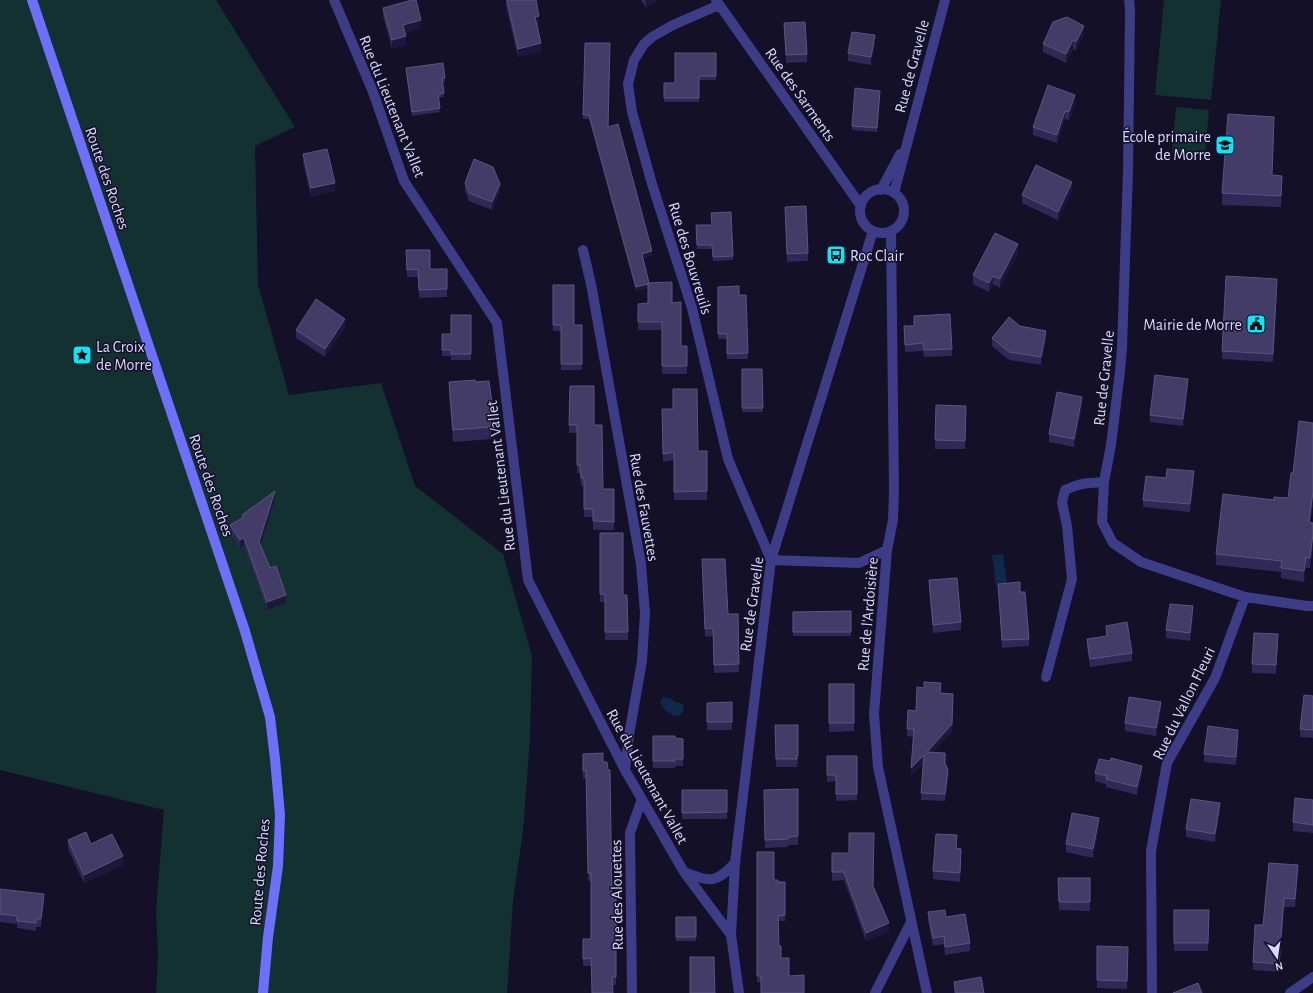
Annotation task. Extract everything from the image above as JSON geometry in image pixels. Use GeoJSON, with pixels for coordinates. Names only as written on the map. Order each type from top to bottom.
{"type":"FeatureCollection","features":[{"type":"Feature","properties":{"kind":"street","name":"Route des Roches"},"geometry":{"type":"LineString","coordinates":[[32,0],[244,628],[270,717],[280,815],[278,866],[268,937],[263,993]]}},
{"type":"Feature","properties":{"kind":"street","name":"Rue du Lieutenant Vallet"},"geometry":{"type":"LineString","coordinates":[[334,0],[373,92],[404,181],[497,323],[528,580],[625,770],[684,872],[731,935]]}},
{"type":"Feature","properties":{"kind":"street","name":"Rue de Gravelle"},"geometry":{"type":"LineString","coordinates":[[894,193],[945,0]]}},
{"type":"Feature","properties":{"kind":"street","name":"Rue de Gravelle"},"geometry":{"type":"LineString","coordinates":[[1129,0],[1128,171],[1122,335],[1118,393],[1104,482],[1102,522],[1113,543],[1141,562],[1245,597],[1313,606]]}},
{"type":"Feature","properties":{"kind":"street","name":"Rue des Sarments"},"geometry":{"type":"LineString","coordinates":[[718,2],[861,206]]}},
{"type":"Feature","properties":{"kind":"street","name":"Rue des Bouvreuils"},"geometry":{"type":"LineString","coordinates":[[718,2],[673,25],[652,37],[644,44],[634,60],[628,84],[632,112],[652,184],[692,308],[728,459],[771,560]]}},
{"type":"Feature","properties":{"kind":"street","name":"Rue de Gravelle"},"geometry":{"type":"LineString","coordinates":[[881,190],[907,140]]}},
{"type":"Feature","properties":{"kind":"street"},"geometry":{"type":"LineString","coordinates":[[881,190],[888,190],[899,197],[904,210],[904,216],[897,228],[891,232],[879,233],[868,228],[863,223],[860,212],[864,199],[868,194],[881,190]]}},
{"type":"Feature","properties":{"kind":"street","name":"Rue de Gravelle"},"geometry":{"type":"LineString","coordinates":[[739,993],[731,935],[735,863],[771,560],[873,231]]}},
{"type":"Feature","properties":{"kind":"street","name":"Rue de l'Ardoisière"},"geometry":{"type":"LineString","coordinates":[[891,232],[894,490],[893,520],[887,550],[874,714],[878,767],[927,993]]}},
{"type":"Feature","properties":{"kind":"street","name":"Rue des Fauvettes"},"geometry":{"type":"LineString","coordinates":[[582,250],[591,284],[641,564],[645,613],[642,661],[629,735],[625,770]]}},
{"type":"Feature","properties":{"kind":"street"},"geometry":{"type":"LineString","coordinates":[[1046,677],[1072,579],[1067,526],[1062,502],[1065,490],[1076,484],[1104,482]]}},
{"type":"Feature","properties":{"kind":"street"},"geometry":{"type":"LineString","coordinates":[[771,560],[860,564],[887,550]]}},
{"type":"Feature","properties":{"kind":"street","name":"Rue du Vallon Fleuri"},"geometry":{"type":"LineString","coordinates":[[1152,993],[1151,851],[1168,763],[1215,678],[1245,597]]}},
{"type":"Feature","properties":{"kind":"street","name":"Rue des Alouettes"},"geometry":{"type":"LineString","coordinates":[[632,993],[630,833],[642,798]]}},
{"type":"Feature","properties":{"kind":"street"},"geometry":{"type":"LineString","coordinates":[[684,872],[713,880],[723,876],[735,863]]}},
{"type":"Feature","properties":{"kind":"street"},"geometry":{"type":"LineString","coordinates":[[875,993],[911,922]]}},
{"type":"Feature","properties":{"kind":"street"},"geometry":{"type":"LineString","coordinates":[[1290,993],[1313,977]]}},
{"type":"Feature","properties":{"kind":"green space"},"geometry":{"type":"Polygon","coordinates":[[[0,0],[216,0],[295,127],[255,146],[258,285],[289,395],[381,383],[415,486],[503,554],[532,656],[530,739],[523,831],[513,901],[507,993],[156,993],[158,955],[156,911],[164,810],[0,770],[0,0]]]}},
{"type":"Feature","properties":{"kind":"green space"},"geometry":{"type":"Polygon","coordinates":[[[1164,0],[1221,0],[1211,100],[1155,95],[1164,0]]]}},
{"type":"Feature","properties":{"kind":"green space"},"geometry":{"type":"Polygon","coordinates":[[[1176,107],[1209,110],[1205,156],[1172,153],[1176,107]]]}},
{"type":"Feature","properties":{"kind":"water"},"geometry":{"type":"Polygon","coordinates":[[[1003,554],[1007,584],[996,586],[992,555],[1003,554]]]}},
{"type":"Feature","properties":{"kind":"water"},"geometry":{"type":"Polygon","coordinates":[[[663,697],[670,698],[675,702],[683,704],[684,709],[682,713],[675,716],[665,710],[660,702],[663,697]]]}},
{"type":"Feature","properties":{"kind":"building"},"geometry":{"type":"Polygon","coordinates":[[[416,0],[421,20],[403,25],[406,36],[392,40],[383,8],[416,0]]]}},
{"type":"Feature","properties":{"kind":"building"},"geometry":{"type":"Polygon","coordinates":[[[507,0],[536,0],[539,16],[535,17],[541,43],[518,49],[507,0]]]}},
{"type":"Feature","properties":{"kind":"building"},"geometry":{"type":"Polygon","coordinates":[[[1067,17],[1084,26],[1076,42],[1073,40],[1066,54],[1043,44],[1053,22],[1067,17]]]}},
{"type":"Feature","properties":{"kind":"building"},"geometry":{"type":"Polygon","coordinates":[[[805,22],[807,54],[786,55],[784,23],[805,22]]]}},
{"type":"Feature","properties":{"kind":"building"},"geometry":{"type":"Polygon","coordinates":[[[852,32],[875,35],[871,57],[848,53],[852,32]]]}},
{"type":"Feature","properties":{"kind":"building"},"geometry":{"type":"Polygon","coordinates":[[[585,43],[610,43],[608,127],[618,124],[652,251],[642,254],[649,283],[636,287],[589,115],[583,115],[585,43]]]}},
{"type":"Feature","properties":{"kind":"building"},"geometry":{"type":"Polygon","coordinates":[[[675,53],[716,53],[716,76],[699,76],[699,98],[664,98],[664,83],[675,83],[675,53]]]}},
{"type":"Feature","properties":{"kind":"building"},"geometry":{"type":"Polygon","coordinates":[[[443,63],[445,78],[442,78],[444,93],[438,94],[440,108],[412,112],[406,68],[443,63]]]}},
{"type":"Feature","properties":{"kind":"building"},"geometry":{"type":"Polygon","coordinates":[[[1048,85],[1075,95],[1069,112],[1065,111],[1057,135],[1033,127],[1048,85]]]}},
{"type":"Feature","properties":{"kind":"building"},"geometry":{"type":"Polygon","coordinates":[[[855,88],[880,91],[877,128],[852,126],[855,88]]]}},
{"type":"Feature","properties":{"kind":"building"},"geometry":{"type":"Polygon","coordinates":[[[1228,114],[1274,117],[1272,175],[1282,176],[1281,196],[1222,193],[1228,114]]]}},
{"type":"Feature","properties":{"kind":"building"},"geometry":{"type":"Polygon","coordinates":[[[327,149],[335,183],[311,188],[303,154],[327,149]]]}},
{"type":"Feature","properties":{"kind":"building"},"geometry":{"type":"Polygon","coordinates":[[[474,159],[493,167],[500,184],[492,202],[469,193],[465,183],[474,159]]]}},
{"type":"Feature","properties":{"kind":"building"},"geometry":{"type":"Polygon","coordinates":[[[1036,165],[1072,182],[1058,212],[1022,195],[1036,165]]]}},
{"type":"Feature","properties":{"kind":"building"},"geometry":{"type":"Polygon","coordinates":[[[806,206],[808,253],[787,254],[785,207],[806,206]]]}},
{"type":"Feature","properties":{"kind":"building"},"geometry":{"type":"Polygon","coordinates":[[[731,212],[733,256],[713,257],[712,245],[697,245],[696,225],[712,225],[711,213],[731,212]]]}},
{"type":"Feature","properties":{"kind":"building"},"geometry":{"type":"Polygon","coordinates":[[[995,233],[1018,244],[1000,279],[993,276],[989,283],[973,275],[995,233]]]}},
{"type":"Feature","properties":{"kind":"building"},"geometry":{"type":"Polygon","coordinates":[[[406,250],[430,250],[430,269],[447,269],[447,289],[419,290],[418,269],[407,270],[406,250]]]}},
{"type":"Feature","properties":{"kind":"building","name":"Mairie de Morre"},"geometry":{"type":"Polygon","coordinates":[[[1226,276],[1277,279],[1273,354],[1222,351],[1226,276]]]}},
{"type":"Feature","properties":{"kind":"building"},"geometry":{"type":"Polygon","coordinates":[[[672,282],[672,303],[681,302],[681,346],[687,346],[687,366],[662,366],[662,322],[638,322],[638,304],[648,303],[648,283],[672,282]]]}},
{"type":"Feature","properties":{"kind":"building"},"geometry":{"type":"Polygon","coordinates":[[[553,285],[574,285],[574,325],[582,325],[582,364],[561,364],[561,325],[553,325],[553,285]]]}},
{"type":"Feature","properties":{"kind":"building"},"geometry":{"type":"Polygon","coordinates":[[[739,286],[739,295],[746,295],[748,353],[727,354],[727,334],[718,334],[718,287],[739,286]]]}},
{"type":"Feature","properties":{"kind":"building"},"geometry":{"type":"Polygon","coordinates":[[[316,299],[345,319],[325,349],[296,330],[316,299]]]}},
{"type":"Feature","properties":{"kind":"building"},"geometry":{"type":"Polygon","coordinates":[[[950,314],[952,349],[924,350],[923,343],[905,345],[904,326],[914,326],[914,316],[950,314]]]}},
{"type":"Feature","properties":{"kind":"building"},"geometry":{"type":"Polygon","coordinates":[[[451,315],[471,315],[471,354],[451,354],[451,350],[442,350],[442,334],[451,334],[451,315]]]}},
{"type":"Feature","properties":{"kind":"building"},"geometry":{"type":"Polygon","coordinates":[[[1009,317],[1020,326],[1046,331],[1041,357],[1009,352],[992,338],[1009,317]]]}},
{"type":"Feature","properties":{"kind":"building"},"geometry":{"type":"Polygon","coordinates":[[[742,369],[762,369],[763,408],[742,408],[742,369]]]}},
{"type":"Feature","properties":{"kind":"building"},"geometry":{"type":"Polygon","coordinates":[[[1155,375],[1188,379],[1183,419],[1150,415],[1155,375]]]}},
{"type":"Feature","properties":{"kind":"building"},"geometry":{"type":"Polygon","coordinates":[[[475,380],[475,382],[489,381],[492,403],[489,403],[491,427],[453,430],[449,382],[475,380]]]}},
{"type":"Feature","properties":{"kind":"building"},"geometry":{"type":"Polygon","coordinates":[[[570,386],[594,386],[594,425],[602,425],[603,489],[614,489],[614,522],[593,521],[593,509],[584,509],[584,478],[581,478],[580,465],[577,465],[577,425],[569,425],[570,386]]]}},
{"type":"Feature","properties":{"kind":"building"},"geometry":{"type":"Polygon","coordinates":[[[673,389],[697,389],[698,451],[707,451],[707,491],[674,492],[674,452],[663,454],[662,409],[673,409],[673,389]]]}},
{"type":"Feature","properties":{"kind":"building"},"geometry":{"type":"Polygon","coordinates":[[[1057,392],[1082,397],[1074,439],[1049,434],[1057,392]]]}},
{"type":"Feature","properties":{"kind":"building"},"geometry":{"type":"Polygon","coordinates":[[[936,405],[966,406],[965,441],[935,440],[936,405]]]}},
{"type":"Feature","properties":{"kind":"building"},"geometry":{"type":"Polygon","coordinates":[[[1299,421],[1313,423],[1313,492],[1309,522],[1313,523],[1313,534],[1310,558],[1306,557],[1304,571],[1281,568],[1282,561],[1216,554],[1223,494],[1274,500],[1274,497],[1288,498],[1291,473],[1293,473],[1299,421]]]}},
{"type":"Feature","properties":{"kind":"building"},"geometry":{"type":"Polygon","coordinates":[[[1167,469],[1194,471],[1190,504],[1143,500],[1146,476],[1166,478],[1167,469]]]}},
{"type":"Feature","properties":{"kind":"building"},"geometry":{"type":"Polygon","coordinates":[[[275,491],[259,542],[270,568],[276,566],[286,595],[267,602],[244,538],[240,540],[230,525],[244,517],[242,515],[275,491]]]}},
{"type":"Feature","properties":{"kind":"building"},"geometry":{"type":"Polygon","coordinates":[[[600,533],[623,533],[623,595],[627,595],[628,632],[605,632],[605,594],[600,594],[600,533]]]}},
{"type":"Feature","properties":{"kind":"building"},"geometry":{"type":"Polygon","coordinates":[[[702,559],[725,559],[728,614],[738,614],[739,664],[714,665],[713,628],[705,629],[702,559]]]}},
{"type":"Feature","properties":{"kind":"building"},"geometry":{"type":"Polygon","coordinates":[[[957,578],[961,622],[933,625],[929,580],[957,578]]]}},
{"type":"Feature","properties":{"kind":"building"},"geometry":{"type":"Polygon","coordinates":[[[1020,582],[1020,592],[1025,592],[1029,639],[1002,640],[998,584],[1020,582]]]}},
{"type":"Feature","properties":{"kind":"building"},"geometry":{"type":"Polygon","coordinates":[[[1170,604],[1193,606],[1190,633],[1166,630],[1170,604]]]}},
{"type":"Feature","properties":{"kind":"building"},"geometry":{"type":"Polygon","coordinates":[[[851,611],[851,632],[793,632],[793,612],[851,611]]]}},
{"type":"Feature","properties":{"kind":"building"},"geometry":{"type":"Polygon","coordinates":[[[1127,622],[1132,653],[1090,659],[1087,639],[1107,636],[1106,626],[1127,622]]]}},
{"type":"Feature","properties":{"kind":"building"},"geometry":{"type":"Polygon","coordinates":[[[1254,633],[1278,634],[1276,665],[1252,664],[1254,633]]]}},
{"type":"Feature","properties":{"kind":"building"},"geometry":{"type":"Polygon","coordinates":[[[924,682],[941,683],[940,693],[953,694],[952,724],[927,752],[945,753],[945,763],[948,770],[945,794],[921,793],[924,755],[911,768],[914,729],[907,729],[908,710],[916,711],[917,687],[924,688],[924,682]]]}},
{"type":"Feature","properties":{"kind":"building"},"geometry":{"type":"Polygon","coordinates":[[[829,684],[854,684],[854,723],[829,723],[829,684]]]}},
{"type":"Feature","properties":{"kind":"building"},"geometry":{"type":"Polygon","coordinates":[[[1304,695],[1313,696],[1313,730],[1300,729],[1304,695]]]}},
{"type":"Feature","properties":{"kind":"building"},"geometry":{"type":"Polygon","coordinates":[[[1129,697],[1161,702],[1156,728],[1125,723],[1129,697]]]}},
{"type":"Feature","properties":{"kind":"building"},"geometry":{"type":"Polygon","coordinates":[[[732,702],[732,722],[707,722],[707,703],[732,702]]]}},
{"type":"Feature","properties":{"kind":"building"},"geometry":{"type":"Polygon","coordinates":[[[775,725],[798,725],[797,759],[776,759],[775,725]]]}},
{"type":"Feature","properties":{"kind":"building"},"geometry":{"type":"Polygon","coordinates":[[[1208,726],[1238,730],[1236,757],[1204,754],[1208,726]]]}},
{"type":"Feature","properties":{"kind":"building"},"geometry":{"type":"Polygon","coordinates":[[[653,736],[675,736],[675,738],[683,739],[683,759],[675,759],[675,761],[653,761],[653,736]]]}},
{"type":"Feature","properties":{"kind":"building"},"geometry":{"type":"Polygon","coordinates":[[[603,753],[603,762],[607,762],[608,770],[610,770],[612,899],[616,899],[616,977],[612,977],[613,993],[592,993],[591,958],[583,959],[583,939],[591,939],[591,873],[588,873],[586,770],[583,771],[583,754],[603,753]]]}},
{"type":"Feature","properties":{"kind":"building"},"geometry":{"type":"Polygon","coordinates":[[[827,756],[857,756],[857,794],[836,794],[836,775],[827,775],[827,756]]]}},
{"type":"Feature","properties":{"kind":"building"},"geometry":{"type":"Polygon","coordinates":[[[1111,758],[1142,766],[1137,787],[1106,779],[1107,776],[1095,773],[1099,759],[1110,761],[1111,758]]]}},
{"type":"Feature","properties":{"kind":"building"},"geometry":{"type":"Polygon","coordinates":[[[798,789],[798,836],[788,837],[788,839],[765,840],[764,790],[798,789]]]}},
{"type":"Feature","properties":{"kind":"building"},"geometry":{"type":"Polygon","coordinates":[[[682,790],[727,790],[727,812],[682,813],[682,790]]]}},
{"type":"Feature","properties":{"kind":"building"},"geometry":{"type":"Polygon","coordinates":[[[1295,798],[1313,800],[1313,825],[1293,822],[1295,798]]]}},
{"type":"Feature","properties":{"kind":"building"},"geometry":{"type":"Polygon","coordinates":[[[1191,799],[1220,803],[1215,834],[1186,829],[1191,799]]]}},
{"type":"Feature","properties":{"kind":"building"},"geometry":{"type":"Polygon","coordinates":[[[1072,813],[1099,818],[1093,849],[1066,844],[1072,813]]]}},
{"type":"Feature","properties":{"kind":"building"},"geometry":{"type":"Polygon","coordinates":[[[86,832],[91,844],[112,834],[123,856],[84,875],[68,840],[86,832]]]}},
{"type":"Feature","properties":{"kind":"building"},"geometry":{"type":"Polygon","coordinates":[[[849,833],[874,833],[873,886],[889,923],[866,933],[844,872],[832,872],[832,853],[849,853],[849,833]]]}},
{"type":"Feature","properties":{"kind":"building"},"geometry":{"type":"Polygon","coordinates":[[[936,834],[957,835],[956,848],[961,849],[960,873],[933,871],[936,834]]]}},
{"type":"Feature","properties":{"kind":"building"},"geometry":{"type":"Polygon","coordinates":[[[757,852],[774,852],[774,880],[778,880],[778,882],[785,882],[785,915],[778,916],[781,958],[789,958],[789,976],[804,975],[804,993],[761,993],[761,976],[757,976],[757,852]]]}},
{"type":"Feature","properties":{"kind":"building"},"geometry":{"type":"Polygon","coordinates":[[[1269,863],[1298,865],[1295,899],[1284,898],[1279,964],[1253,962],[1255,925],[1263,925],[1269,863]]]}},
{"type":"Feature","properties":{"kind":"building"},"geometry":{"type":"Polygon","coordinates":[[[1058,878],[1090,878],[1090,902],[1059,902],[1058,878]]]}},
{"type":"Feature","properties":{"kind":"building"},"geometry":{"type":"Polygon","coordinates":[[[0,889],[44,894],[41,919],[36,919],[36,923],[17,921],[17,916],[0,914],[0,889]]]}},
{"type":"Feature","properties":{"kind":"building"},"geometry":{"type":"Polygon","coordinates":[[[945,910],[946,917],[965,914],[970,943],[945,947],[944,936],[933,938],[928,912],[945,910]]]}},
{"type":"Feature","properties":{"kind":"building"},"geometry":{"type":"Polygon","coordinates":[[[1174,910],[1209,910],[1208,943],[1174,943],[1174,910]]]}},
{"type":"Feature","properties":{"kind":"building"},"geometry":{"type":"Polygon","coordinates":[[[676,917],[696,917],[696,937],[676,937],[676,917]]]}},
{"type":"Feature","properties":{"kind":"building"},"geometry":{"type":"Polygon","coordinates":[[[1097,946],[1128,947],[1127,981],[1097,980],[1097,946]]]}},
{"type":"Feature","properties":{"kind":"building"},"geometry":{"type":"Polygon","coordinates":[[[690,957],[714,957],[715,993],[690,993],[690,957]]]}},
{"type":"Feature","properties":{"kind":"building"},"geometry":{"type":"Polygon","coordinates":[[[981,977],[984,993],[956,993],[954,982],[981,977]]]}},
{"type":"Feature","properties":{"kind":"building"},"geometry":{"type":"Polygon","coordinates":[[[1198,983],[1202,993],[1173,993],[1198,983]]]}},
{"type":"Feature","properties":{"kind":"place","name":"École primaire de Morre"},"geometry":{"type":"Point","coordinates":[1225,145]}},
{"type":"Feature","properties":{"kind":"place","name":"Roc Clair"},"geometry":{"type":"Point","coordinates":[836,255]}},
{"type":"Feature","properties":{"kind":"place","name":"Mairie de Morre"},"geometry":{"type":"Point","coordinates":[1256,324]}},
{"type":"Feature","properties":{"kind":"place","name":"La Croix de Morre"},"geometry":{"type":"Point","coordinates":[82,355]}}]}
